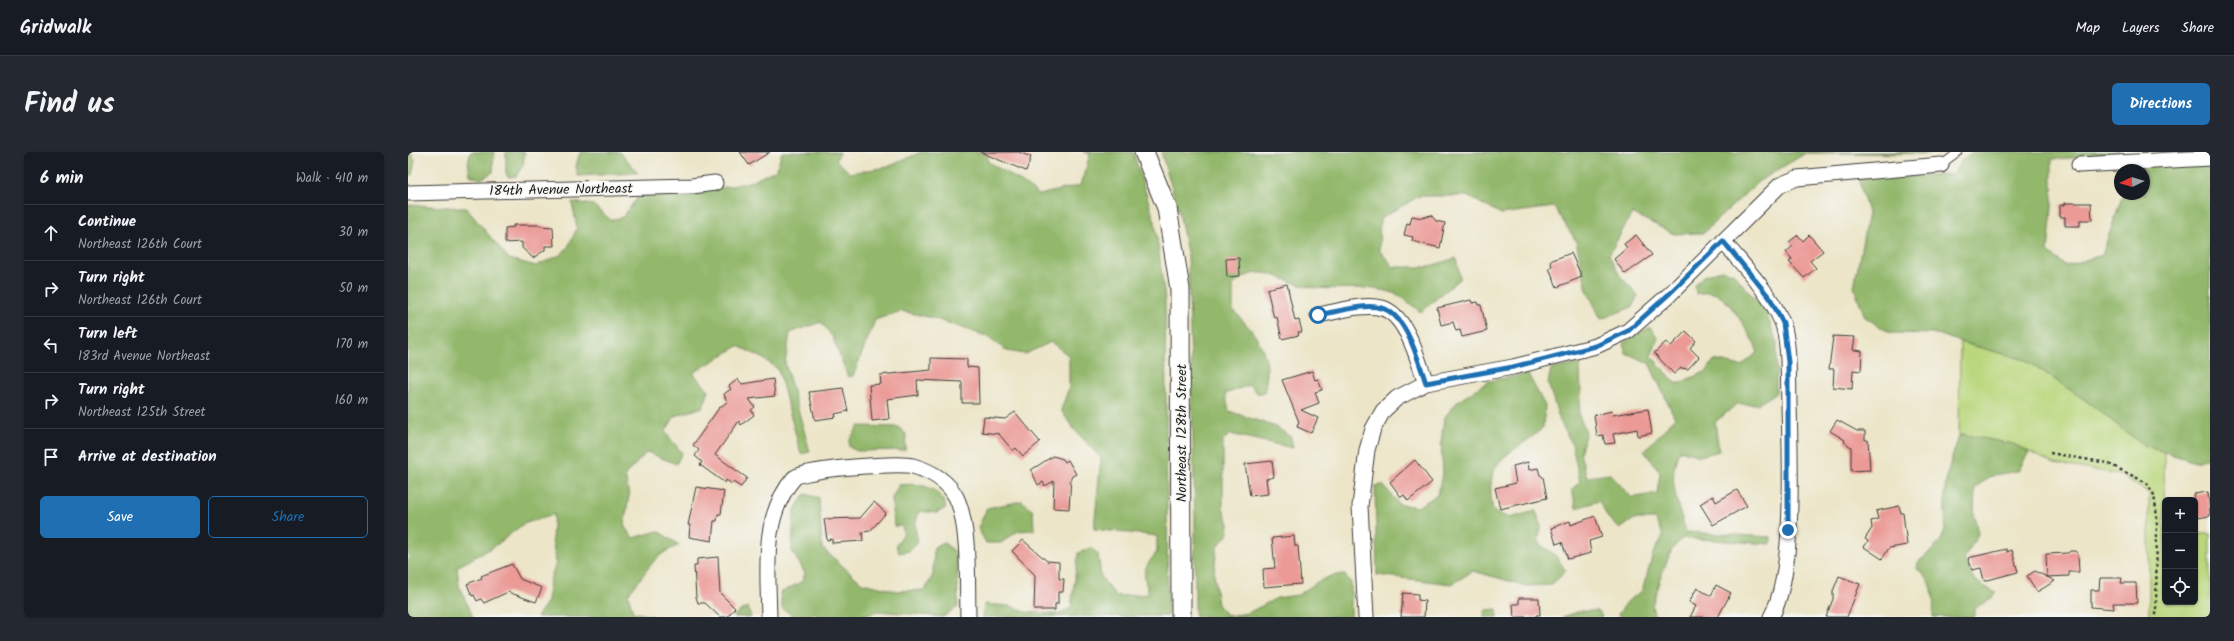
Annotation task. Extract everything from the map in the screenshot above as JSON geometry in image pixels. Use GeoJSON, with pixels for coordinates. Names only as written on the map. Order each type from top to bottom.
{"type":"FeatureCollection","features":[{"type":"Feature","properties":{"kind":"street","name":"Northeast 128th Street"},"geometry":{"type":"LineString","coordinates":[[1144,152],[1167,208],[1175,250],[1180,289],[1181,617]]}},
{"type":"Feature","properties":{"kind":"street"},"geometry":{"type":"LineString","coordinates":[[2079,165],[2184,155],[2210,158]]}},
{"type":"Feature","properties":{"kind":"street"},"geometry":{"type":"LineString","coordinates":[[1366,617],[1360,506],[1367,450],[1373,429],[1383,410],[1397,398],[1426,383],[1513,367],[1596,346],[1628,331],[1669,294],[1780,186],[1797,178],[1942,165]]}},
{"type":"Feature","properties":{"kind":"street","name":"184th Avenue Northeast"},"geometry":{"type":"LineString","coordinates":[[408,193],[692,186],[715,183]]}},
{"type":"Feature","properties":{"kind":"street"},"geometry":{"type":"LineString","coordinates":[[1723,241],[1770,298],[1783,323],[1788,362],[1788,530],[1783,578],[1776,610],[1771,617]]}},
{"type":"Feature","properties":{"kind":"street"},"geometry":{"type":"LineString","coordinates":[[1318,315],[1365,307],[1383,308],[1396,317],[1408,335],[1426,383]]}},
{"type":"Feature","properties":{"kind":"street"},"geometry":{"type":"LineString","coordinates":[[769,617],[768,542],[772,519],[782,494],[795,476],[816,470],[911,465],[937,475],[956,497],[963,525],[967,557],[968,617]]}},
{"type":"Feature","properties":{"kind":"lane"},"geometry":{"type":"LineString","coordinates":[[1942,165],[1958,152]]}},
{"type":"Feature","properties":{"kind":"path"},"geometry":{"type":"LineString","coordinates":[[2050,453],[2107,463],[2147,483],[2154,495],[2157,517],[2156,617]]}},
{"type":"Feature","properties":{"kind":"green space"},"geometry":{"type":"Polygon","coordinates":[[[408,152],[410,152],[415,160],[412,175],[408,175],[408,152]]]}},
{"type":"Feature","properties":{"kind":"green space"},"geometry":{"type":"Polygon","coordinates":[[[471,152],[494,152],[493,172],[481,179],[470,175],[468,162],[471,152]]]}},
{"type":"Feature","properties":{"kind":"green space"},"geometry":{"type":"Polygon","coordinates":[[[506,152],[525,152],[523,165],[516,176],[508,177],[506,173],[506,152]]]}},
{"type":"Feature","properties":{"kind":"green space"},"geometry":{"type":"Polygon","coordinates":[[[580,152],[620,152],[638,173],[578,176],[576,166],[580,152]]]}},
{"type":"Feature","properties":{"kind":"green space"},"geometry":{"type":"Polygon","coordinates":[[[782,152],[840,152],[836,160],[850,173],[888,167],[921,152],[987,152],[988,162],[1017,179],[1039,195],[1081,185],[1090,154],[1083,152],[1133,152],[1155,222],[1165,300],[1168,616],[982,617],[984,604],[1011,606],[1025,612],[1057,614],[1071,608],[1078,553],[1091,548],[1098,554],[1101,577],[1116,596],[1149,594],[1144,576],[1148,563],[1157,552],[1157,536],[1094,529],[1101,458],[1072,427],[1061,410],[1069,387],[1069,356],[1051,342],[1025,354],[1007,351],[989,337],[933,318],[901,311],[875,320],[853,376],[848,377],[832,336],[821,322],[790,333],[785,363],[810,452],[801,454],[778,369],[761,357],[738,346],[693,373],[709,391],[703,407],[675,416],[665,432],[682,453],[676,464],[647,452],[625,475],[629,496],[624,526],[633,538],[658,531],[679,545],[666,551],[657,558],[628,594],[633,612],[656,617],[537,617],[548,601],[550,580],[556,563],[552,539],[554,514],[523,524],[495,546],[457,567],[459,586],[473,617],[408,617],[408,205],[466,208],[509,259],[536,266],[560,255],[568,247],[577,228],[572,202],[593,205],[611,220],[623,217],[637,198],[651,193],[696,191],[732,186],[753,181],[777,169],[782,152]]]}},
{"type":"Feature","properties":{"kind":"green space"},"geometry":{"type":"Polygon","coordinates":[[[1161,152],[1944,152],[1943,154],[1806,153],[1759,181],[1703,233],[1674,234],[1632,213],[1609,255],[1620,276],[1638,295],[1632,307],[1601,319],[1587,290],[1576,241],[1554,207],[1501,214],[1467,196],[1419,196],[1380,219],[1379,250],[1394,267],[1427,267],[1456,258],[1460,278],[1421,312],[1399,295],[1375,289],[1331,289],[1310,287],[1271,274],[1262,273],[1244,277],[1233,285],[1233,310],[1250,329],[1262,347],[1267,368],[1267,380],[1264,393],[1257,393],[1249,385],[1225,394],[1229,411],[1276,427],[1291,437],[1293,448],[1230,434],[1223,441],[1223,508],[1229,524],[1228,534],[1217,547],[1214,573],[1218,606],[1228,616],[1248,613],[1277,598],[1298,595],[1319,581],[1334,575],[1345,575],[1351,583],[1351,617],[1195,617],[1195,516],[1188,257],[1178,208],[1161,152]]]}},
{"type":"Feature","properties":{"kind":"green space"},"geometry":{"type":"Polygon","coordinates":[[[1972,152],[2119,152],[2120,155],[2052,159],[2052,208],[2048,252],[2066,266],[2102,255],[2121,200],[2150,200],[2150,166],[2210,163],[2210,457],[2195,462],[2143,445],[2088,402],[2026,360],[1960,342],[1938,334],[1890,333],[1865,317],[1854,287],[1868,213],[1858,178],[1953,174],[1963,159],[1972,152]]]}},
{"type":"Feature","properties":{"kind":"green space"},"geometry":{"type":"Polygon","coordinates":[[[1721,270],[1733,273],[1766,312],[1777,343],[1776,393],[1758,404],[1737,404],[1715,422],[1719,451],[1700,456],[1680,450],[1674,470],[1675,491],[1686,532],[1771,537],[1771,544],[1683,538],[1672,549],[1660,578],[1652,606],[1655,617],[1621,617],[1618,614],[1628,601],[1642,591],[1653,554],[1663,536],[1655,519],[1634,519],[1620,529],[1608,518],[1599,501],[1576,508],[1572,489],[1580,482],[1572,444],[1560,421],[1548,383],[1551,369],[1580,364],[1581,394],[1579,416],[1586,432],[1580,454],[1587,477],[1610,474],[1632,498],[1657,493],[1660,472],[1644,451],[1675,418],[1649,363],[1626,353],[1623,343],[1650,327],[1658,338],[1651,356],[1677,384],[1707,371],[1714,360],[1741,366],[1758,352],[1747,330],[1732,308],[1721,297],[1709,292],[1697,294],[1694,287],[1703,276],[1721,270]]]}},
{"type":"Feature","properties":{"kind":"green space"},"geometry":{"type":"Polygon","coordinates":[[[1960,342],[2026,360],[2088,402],[2143,445],[2164,452],[2164,497],[2162,497],[2162,605],[2198,605],[2198,534],[2210,534],[2210,617],[2149,617],[2149,493],[2122,476],[2054,464],[2013,444],[1965,435],[1959,436],[1960,342]]]}},
{"type":"Feature","properties":{"kind":"green space"},"geometry":{"type":"Polygon","coordinates":[[[1528,374],[1545,406],[1543,428],[1509,453],[1495,468],[1492,479],[1491,493],[1493,511],[1509,518],[1536,511],[1541,527],[1538,543],[1555,555],[1566,571],[1551,585],[1527,586],[1473,571],[1452,584],[1377,575],[1375,486],[1383,485],[1399,504],[1417,507],[1437,495],[1443,473],[1441,443],[1444,418],[1457,402],[1489,381],[1528,374]]]}},
{"type":"Feature","properties":{"kind":"green space"},"geometry":{"type":"Polygon","coordinates":[[[859,426],[898,427],[906,434],[905,450],[857,451],[849,447],[849,440],[859,426]]]}},
{"type":"Feature","properties":{"kind":"green space"},"geometry":{"type":"Polygon","coordinates":[[[1965,435],[2013,444],[2029,452],[2018,471],[1994,475],[1975,487],[1974,514],[1978,534],[1964,559],[1975,581],[1996,593],[1990,600],[1974,608],[1974,617],[1933,617],[1932,590],[1927,578],[1917,569],[1918,562],[1930,552],[1943,536],[1945,529],[1945,487],[1947,474],[1959,436],[1965,435]]]}},
{"type":"Feature","properties":{"kind":"green space"},"geometry":{"type":"Polygon","coordinates":[[[915,484],[931,488],[935,491],[944,502],[946,508],[936,513],[919,511],[915,526],[918,542],[910,551],[899,553],[896,545],[904,533],[902,526],[894,526],[892,498],[899,485],[915,484]]]}},
{"type":"Feature","properties":{"kind":"green space"},"geometry":{"type":"Polygon","coordinates":[[[805,494],[819,498],[822,548],[862,583],[897,591],[925,590],[933,575],[934,548],[944,543],[957,553],[958,607],[943,617],[878,611],[863,617],[821,617],[816,614],[794,617],[782,608],[780,593],[803,581],[805,573],[792,551],[794,511],[805,494]]]}},
{"type":"Feature","properties":{"kind":"green space"},"geometry":{"type":"Polygon","coordinates":[[[1022,501],[1033,511],[1034,530],[1018,531],[1001,543],[986,543],[978,528],[987,508],[1022,501]]]}},
{"type":"Feature","properties":{"kind":"green space"},"geometry":{"type":"Polygon","coordinates":[[[748,607],[751,617],[734,617],[737,613],[748,607]]]}},
{"type":"Feature","properties":{"kind":"green space"},"geometry":{"type":"Polygon","coordinates":[[[1497,609],[1498,617],[1483,617],[1486,610],[1497,609]]]}},
{"type":"Feature","properties":{"kind":"green space"},"geometry":{"type":"Polygon","coordinates":[[[1581,611],[1599,611],[1602,617],[1562,617],[1581,611]]]}},
{"type":"Feature","properties":{"kind":"building"},"geometry":{"type":"Polygon","coordinates":[[[740,152],[770,152],[749,165],[740,152]]]}},
{"type":"Feature","properties":{"kind":"building"},"geometry":{"type":"Polygon","coordinates":[[[980,152],[1019,152],[1031,157],[1026,171],[980,152]]]}},
{"type":"Feature","properties":{"kind":"building"},"geometry":{"type":"Polygon","coordinates":[[[2065,203],[2091,203],[2092,220],[2080,220],[2080,226],[2065,226],[2065,217],[2060,217],[2060,205],[2065,205],[2065,203]]]}},
{"type":"Feature","properties":{"kind":"building"},"geometry":{"type":"Polygon","coordinates":[[[1431,215],[1436,221],[1445,223],[1440,248],[1412,241],[1413,237],[1404,235],[1407,223],[1410,224],[1412,216],[1422,218],[1431,215]]]}},
{"type":"Feature","properties":{"kind":"building"},"geometry":{"type":"Polygon","coordinates":[[[513,225],[540,225],[553,227],[554,246],[545,246],[545,250],[533,258],[522,248],[522,242],[505,243],[505,228],[514,227],[513,225]]]}},
{"type":"Feature","properties":{"kind":"building"},"geometry":{"type":"Polygon","coordinates":[[[1636,235],[1652,255],[1625,274],[1614,259],[1627,248],[1624,244],[1636,235]]]}},
{"type":"Feature","properties":{"kind":"building"},"geometry":{"type":"Polygon","coordinates":[[[1798,235],[1803,241],[1809,235],[1823,251],[1810,261],[1816,268],[1804,278],[1789,262],[1792,259],[1786,252],[1793,246],[1789,242],[1798,235]]]}},
{"type":"Feature","properties":{"kind":"building"},"geometry":{"type":"Polygon","coordinates":[[[1571,253],[1582,277],[1557,287],[1549,268],[1552,266],[1550,261],[1571,253]]]}},
{"type":"Feature","properties":{"kind":"building"},"geometry":{"type":"Polygon","coordinates":[[[1239,258],[1240,276],[1227,277],[1226,259],[1239,258]]]}},
{"type":"Feature","properties":{"kind":"building"},"geometry":{"type":"Polygon","coordinates":[[[1287,284],[1295,321],[1299,320],[1302,332],[1298,332],[1299,335],[1282,339],[1277,317],[1274,318],[1267,289],[1287,284]]]}},
{"type":"Feature","properties":{"kind":"building"},"geometry":{"type":"Polygon","coordinates":[[[1471,300],[1472,303],[1478,302],[1479,305],[1481,305],[1487,331],[1462,337],[1460,330],[1456,331],[1453,322],[1441,325],[1437,308],[1471,300]]]}},
{"type":"Feature","properties":{"kind":"building"},"geometry":{"type":"Polygon","coordinates":[[[1686,331],[1696,341],[1690,348],[1699,357],[1688,369],[1681,368],[1674,374],[1654,353],[1666,342],[1671,346],[1686,331]]]}},
{"type":"Feature","properties":{"kind":"building"},"geometry":{"type":"Polygon","coordinates":[[[1833,336],[1855,337],[1853,350],[1862,351],[1861,371],[1853,370],[1852,389],[1833,387],[1834,369],[1829,369],[1833,336]]]}},
{"type":"Feature","properties":{"kind":"building"},"geometry":{"type":"Polygon","coordinates":[[[931,358],[967,359],[967,367],[978,368],[979,403],[962,403],[962,382],[917,380],[918,395],[887,399],[889,419],[872,421],[869,385],[881,384],[880,375],[931,370],[931,358]]]}},
{"type":"Feature","properties":{"kind":"building"},"geometry":{"type":"Polygon","coordinates":[[[1312,371],[1315,380],[1318,379],[1322,390],[1315,392],[1319,403],[1301,410],[1318,418],[1311,433],[1297,427],[1299,422],[1282,380],[1312,371]]]}},
{"type":"Feature","properties":{"kind":"building"},"geometry":{"type":"Polygon","coordinates":[[[738,379],[742,384],[773,379],[775,396],[749,399],[755,407],[751,410],[754,415],[741,425],[739,421],[715,455],[747,478],[741,487],[726,480],[725,483],[700,465],[702,462],[695,456],[699,450],[693,445],[719,408],[727,402],[724,394],[731,389],[729,386],[738,379]]]}},
{"type":"Feature","properties":{"kind":"building"},"geometry":{"type":"Polygon","coordinates":[[[843,388],[848,411],[835,414],[836,417],[815,420],[809,392],[843,388]]]}},
{"type":"Feature","properties":{"kind":"building"},"geometry":{"type":"Polygon","coordinates":[[[1648,409],[1652,433],[1638,436],[1637,429],[1613,434],[1615,443],[1605,444],[1603,435],[1597,436],[1594,415],[1612,411],[1613,415],[1648,409]]]}},
{"type":"Feature","properties":{"kind":"building"},"geometry":{"type":"Polygon","coordinates":[[[1015,412],[1040,442],[1023,456],[1016,448],[1013,451],[999,434],[982,432],[984,417],[1005,419],[1015,412]]]}},
{"type":"Feature","properties":{"kind":"building"},"geometry":{"type":"Polygon","coordinates":[[[1837,420],[1857,431],[1865,431],[1865,440],[1868,440],[1870,470],[1851,471],[1851,447],[1844,442],[1845,440],[1830,431],[1837,420]]]}},
{"type":"Feature","properties":{"kind":"building"},"geometry":{"type":"Polygon","coordinates":[[[1053,456],[1063,459],[1065,462],[1068,460],[1076,474],[1071,477],[1069,509],[1053,508],[1054,481],[1045,486],[1043,482],[1038,485],[1031,470],[1053,456]]]}},
{"type":"Feature","properties":{"kind":"building"},"geometry":{"type":"Polygon","coordinates":[[[1415,460],[1432,482],[1408,501],[1404,495],[1401,497],[1390,482],[1415,460]]]}},
{"type":"Feature","properties":{"kind":"building"},"geometry":{"type":"Polygon","coordinates":[[[1272,461],[1274,477],[1266,479],[1268,494],[1250,496],[1245,464],[1272,461]]]}},
{"type":"Feature","properties":{"kind":"building"},"geometry":{"type":"Polygon","coordinates":[[[1528,462],[1529,470],[1538,468],[1540,475],[1543,477],[1547,498],[1500,509],[1495,488],[1516,483],[1513,466],[1528,462]]]}},
{"type":"Feature","properties":{"kind":"building"},"geometry":{"type":"Polygon","coordinates":[[[696,487],[724,491],[721,514],[718,514],[717,521],[714,521],[712,541],[689,537],[690,525],[688,525],[696,487]]]}},
{"type":"Feature","properties":{"kind":"building"},"geometry":{"type":"Polygon","coordinates":[[[1737,490],[1747,506],[1713,525],[1700,504],[1713,496],[1716,502],[1737,490]]]}},
{"type":"Feature","properties":{"kind":"building"},"geometry":{"type":"Polygon","coordinates":[[[2208,492],[2210,516],[2198,518],[2198,497],[2194,497],[2194,494],[2208,492]]]}},
{"type":"Feature","properties":{"kind":"building"},"geometry":{"type":"Polygon","coordinates":[[[874,502],[886,513],[870,531],[862,532],[863,541],[832,543],[832,539],[827,540],[824,519],[860,518],[874,502]]]}},
{"type":"Feature","properties":{"kind":"building"},"geometry":{"type":"Polygon","coordinates":[[[1899,506],[1901,513],[1903,513],[1907,545],[1889,548],[1882,559],[1864,547],[1868,541],[1865,539],[1872,528],[1871,521],[1878,519],[1876,511],[1899,506]]]}},
{"type":"Feature","properties":{"kind":"building"},"geometry":{"type":"Polygon","coordinates":[[[1595,516],[1602,537],[1589,541],[1591,553],[1568,559],[1562,542],[1556,544],[1551,528],[1570,521],[1571,525],[1595,516]]]}},
{"type":"Feature","properties":{"kind":"building"},"geometry":{"type":"Polygon","coordinates":[[[1294,536],[1295,546],[1298,546],[1301,584],[1264,587],[1263,569],[1275,568],[1272,538],[1294,536]]]}},
{"type":"Feature","properties":{"kind":"building"},"geometry":{"type":"Polygon","coordinates":[[[1023,540],[1047,561],[1059,562],[1059,579],[1064,579],[1063,592],[1058,592],[1058,604],[1055,604],[1055,610],[1034,610],[1035,575],[1012,551],[1023,540]]]}},
{"type":"Feature","properties":{"kind":"building"},"geometry":{"type":"Polygon","coordinates":[[[2007,549],[2007,552],[2012,550],[2018,572],[1984,581],[1981,568],[1972,570],[1968,558],[2007,549]]]}},
{"type":"Feature","properties":{"kind":"building"},"geometry":{"type":"Polygon","coordinates":[[[2070,551],[2075,551],[2078,554],[2079,572],[2069,572],[2069,576],[2047,577],[2046,554],[2068,553],[2070,551]]]}},
{"type":"Feature","properties":{"kind":"building"},"geometry":{"type":"Polygon","coordinates":[[[718,557],[720,593],[735,608],[727,617],[720,617],[705,603],[698,603],[696,597],[694,566],[697,566],[697,559],[718,557]]]}},
{"type":"Feature","properties":{"kind":"building"},"geometry":{"type":"Polygon","coordinates":[[[512,564],[520,579],[542,588],[536,602],[508,592],[484,603],[481,599],[477,601],[474,595],[472,596],[467,584],[482,578],[481,576],[512,564]]]}},
{"type":"Feature","properties":{"kind":"building"},"geometry":{"type":"Polygon","coordinates":[[[2035,571],[2055,581],[2037,592],[2027,576],[2035,571]]]}},
{"type":"Feature","properties":{"kind":"building"},"geometry":{"type":"Polygon","coordinates":[[[1839,576],[1860,584],[1847,617],[1826,617],[1833,599],[1833,591],[1839,576]]]}},
{"type":"Feature","properties":{"kind":"building"},"geometry":{"type":"Polygon","coordinates":[[[2100,578],[2122,578],[2121,583],[2136,583],[2137,603],[2113,603],[2114,609],[2091,607],[2091,590],[2099,590],[2100,578]]]}},
{"type":"Feature","properties":{"kind":"building"},"geometry":{"type":"Polygon","coordinates":[[[1716,585],[1731,593],[1718,617],[1690,617],[1696,606],[1689,602],[1697,588],[1711,596],[1716,585]]]}},
{"type":"Feature","properties":{"kind":"building"},"geometry":{"type":"Polygon","coordinates":[[[1403,593],[1418,594],[1418,600],[1425,601],[1424,617],[1401,617],[1403,593]]]}},
{"type":"Feature","properties":{"kind":"building"},"geometry":{"type":"Polygon","coordinates":[[[1519,598],[1539,598],[1540,615],[1536,615],[1536,617],[1514,617],[1513,604],[1519,604],[1519,598]]]}},
{"type":"Feature","properties":{"kind":"route"},"geometry":{"type":"LineString","coordinates":[[1318,315],[1365,307],[1383,308],[1396,317],[1408,335],[1426,383],[1513,367],[1596,346],[1628,331],[1669,294],[1723,241],[1770,298],[1783,323],[1788,362],[1788,530]]}}]}
